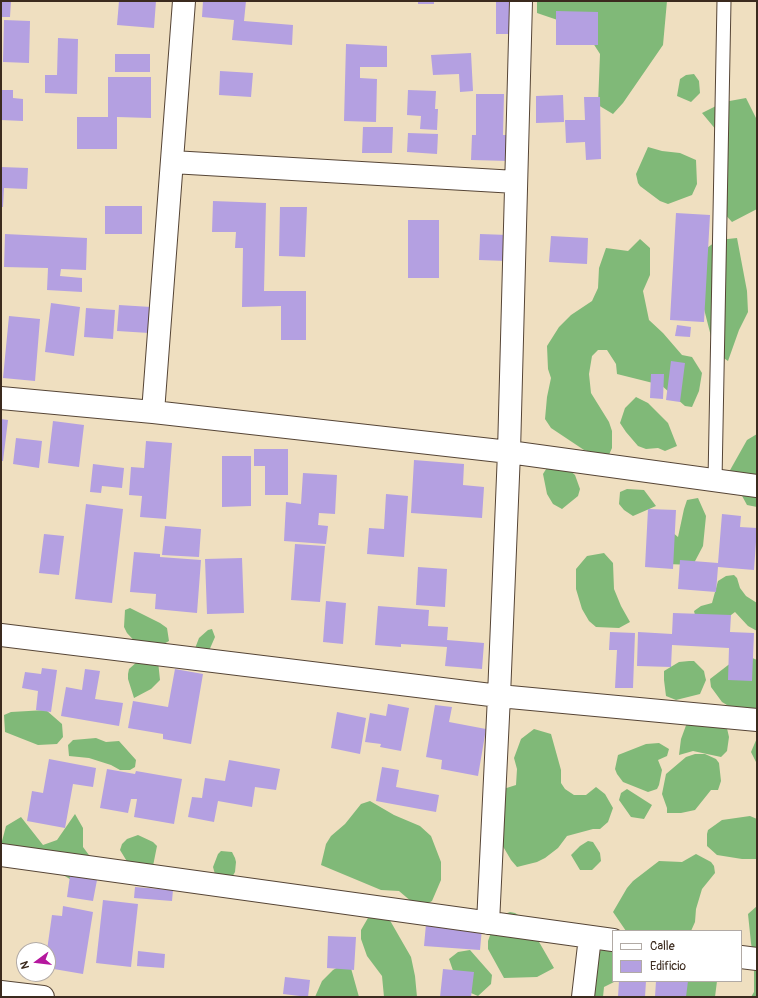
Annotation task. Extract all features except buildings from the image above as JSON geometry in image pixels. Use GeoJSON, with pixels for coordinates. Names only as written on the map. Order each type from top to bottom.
{"type":"FeatureCollection","features":[{"type":"Feature","properties":{"kind":"street"},"geometry":{"type":"LineString","coordinates":[[153,412],[184,1]]}},
{"type":"Feature","properties":{"kind":"street"},"geometry":{"type":"LineString","coordinates":[[488,923],[509,452],[520,1]]}},
{"type":"Feature","properties":{"kind":"street"},"geometry":{"type":"LineString","coordinates":[[172,162],[516,182]]}},
{"type":"Feature","properties":{"kind":"street"},"geometry":{"type":"LineString","coordinates":[[1,398],[153,412],[509,452],[757,486]]}},
{"type":"Feature","properties":{"kind":"street"},"geometry":{"type":"LineString","coordinates":[[1,635],[499,696],[757,720]]}},
{"type":"Feature","properties":{"kind":"street"},"geometry":{"type":"LineString","coordinates":[[1,855],[612,940]]}},
{"type":"Feature","properties":{"kind":"street"},"geometry":{"type":"LineString","coordinates":[[583,997],[590,937]]}},
{"type":"Feature","properties":{"kind":"street"},"geometry":{"type":"LineString","coordinates":[[742,957],[757,959]]}},
{"type":"Feature","properties":{"kind":"street"},"geometry":{"type":"LineString","coordinates":[[1,992],[43,997]]}},
{"type":"Feature","properties":{"kind":"lane"},"geometry":{"type":"LineString","coordinates":[[715,480],[724,1]]}},
{"type":"Feature","properties":{"kind":"green space"},"geometry":{"type":"Polygon","coordinates":[[[537,1],[667,1],[663,45],[623,103],[613,114],[598,105],[600,54],[584,29],[537,13],[537,1]]]}},
{"type":"Feature","properties":{"kind":"green space"},"geometry":{"type":"Polygon","coordinates":[[[694,74],[699,81],[700,93],[691,102],[677,96],[680,79],[686,75],[694,74]]]}},
{"type":"Feature","properties":{"kind":"green space"},"geometry":{"type":"Polygon","coordinates":[[[746,98],[757,120],[757,209],[732,222],[720,209],[717,183],[728,168],[727,143],[702,113],[724,102],[746,98]]]}},
{"type":"Feature","properties":{"kind":"green space"},"geometry":{"type":"Polygon","coordinates":[[[648,147],[662,151],[680,153],[696,160],[697,184],[692,195],[668,204],[660,201],[640,186],[636,174],[648,147]]]}},
{"type":"Feature","properties":{"kind":"green space"},"geometry":{"type":"Polygon","coordinates":[[[737,238],[747,291],[748,312],[739,330],[728,361],[715,352],[704,309],[697,255],[718,240],[737,238]]]}},
{"type":"Feature","properties":{"kind":"green space"},"geometry":{"type":"Polygon","coordinates":[[[640,239],[650,248],[650,275],[643,291],[649,320],[663,333],[682,355],[692,357],[702,373],[699,391],[692,407],[685,406],[661,385],[617,374],[616,364],[607,350],[598,350],[592,356],[589,374],[591,393],[609,422],[612,431],[612,448],[608,457],[584,450],[551,428],[545,419],[547,397],[551,378],[548,369],[547,346],[559,327],[571,315],[592,301],[598,288],[599,268],[606,248],[628,251],[640,239]]]}},
{"type":"Feature","properties":{"kind":"green space"},"geometry":{"type":"Polygon","coordinates":[[[636,397],[648,403],[668,423],[677,446],[665,451],[658,448],[646,449],[638,446],[626,432],[620,423],[625,408],[636,397]]]}},
{"type":"Feature","properties":{"kind":"green space"},"geometry":{"type":"Polygon","coordinates":[[[757,434],[757,507],[747,505],[729,472],[747,440],[757,434]]]}},
{"type":"Feature","properties":{"kind":"green space"},"geometry":{"type":"Polygon","coordinates":[[[548,466],[565,466],[575,475],[580,489],[578,496],[562,509],[553,504],[547,494],[543,474],[548,466]]]}},
{"type":"Feature","properties":{"kind":"green space"},"geometry":{"type":"Polygon","coordinates":[[[627,489],[644,490],[656,506],[633,516],[624,510],[619,504],[620,492],[627,489]]]}},
{"type":"Feature","properties":{"kind":"green space"},"geometry":{"type":"Polygon","coordinates":[[[698,498],[706,516],[703,546],[693,565],[667,564],[672,532],[678,537],[687,500],[698,498]]]}},
{"type":"Feature","properties":{"kind":"green space"},"geometry":{"type":"Polygon","coordinates":[[[604,553],[613,563],[614,589],[630,622],[619,628],[596,627],[589,621],[582,609],[576,589],[576,569],[587,556],[604,553]]]}},
{"type":"Feature","properties":{"kind":"green space"},"geometry":{"type":"Polygon","coordinates":[[[734,575],[737,578],[740,588],[746,596],[757,603],[757,631],[748,626],[735,612],[723,621],[695,615],[694,611],[701,606],[712,603],[718,581],[726,576],[734,575]]]}},
{"type":"Feature","properties":{"kind":"green space"},"geometry":{"type":"Polygon","coordinates":[[[130,608],[167,628],[169,641],[160,646],[141,648],[127,633],[124,627],[125,610],[130,608]]]}},
{"type":"Feature","properties":{"kind":"green space"},"geometry":{"type":"Polygon","coordinates":[[[212,629],[215,637],[208,653],[194,651],[199,638],[208,630],[212,629]]]}},
{"type":"Feature","properties":{"kind":"green space"},"geometry":{"type":"Polygon","coordinates":[[[750,657],[757,660],[757,723],[722,702],[711,687],[710,679],[736,659],[750,657]]]}},
{"type":"Feature","properties":{"kind":"green space"},"geometry":{"type":"Polygon","coordinates":[[[138,661],[158,661],[160,680],[151,689],[134,698],[128,679],[128,674],[129,669],[138,661]]]}},
{"type":"Feature","properties":{"kind":"green space"},"geometry":{"type":"Polygon","coordinates":[[[694,661],[704,671],[706,680],[700,694],[676,700],[666,696],[664,671],[679,662],[694,661]]]}},
{"type":"Feature","properties":{"kind":"green space"},"geometry":{"type":"Polygon","coordinates":[[[46,710],[62,724],[63,737],[57,744],[38,745],[5,732],[4,715],[11,712],[46,710]]]}},
{"type":"Feature","properties":{"kind":"green space"},"geometry":{"type":"Polygon","coordinates":[[[688,720],[726,724],[729,737],[727,751],[721,757],[693,751],[679,755],[681,739],[688,720]]]}},
{"type":"Feature","properties":{"kind":"green space"},"geometry":{"type":"Polygon","coordinates":[[[534,729],[551,734],[561,770],[561,783],[565,789],[574,795],[586,795],[596,787],[605,794],[613,808],[608,822],[600,829],[593,829],[567,836],[558,848],[545,858],[537,862],[517,867],[511,860],[491,826],[497,791],[516,785],[517,769],[514,758],[521,739],[534,729]]]}},
{"type":"Feature","properties":{"kind":"green space"},"geometry":{"type":"Polygon","coordinates":[[[96,738],[106,742],[119,741],[136,760],[135,767],[130,770],[120,770],[111,765],[89,758],[69,756],[68,745],[73,740],[96,738]]]}},
{"type":"Feature","properties":{"kind":"green space"},"geometry":{"type":"Polygon","coordinates":[[[757,738],[757,764],[751,752],[757,738]]]}},
{"type":"Feature","properties":{"kind":"green space"},"geometry":{"type":"Polygon","coordinates":[[[659,743],[669,749],[667,756],[658,760],[662,770],[657,789],[648,792],[623,782],[615,769],[618,755],[646,744],[659,743]]]}},
{"type":"Feature","properties":{"kind":"green space"},"geometry":{"type":"Polygon","coordinates":[[[695,754],[705,754],[716,759],[719,763],[721,781],[718,790],[711,790],[695,810],[681,813],[667,813],[667,808],[662,794],[666,774],[686,757],[695,754]]]}},
{"type":"Feature","properties":{"kind":"green space"},"geometry":{"type":"Polygon","coordinates":[[[627,789],[652,805],[644,819],[631,817],[619,800],[621,793],[627,789]]]}},
{"type":"Feature","properties":{"kind":"green space"},"geometry":{"type":"Polygon","coordinates":[[[370,801],[394,815],[420,826],[431,836],[441,862],[441,880],[432,901],[419,908],[399,891],[381,890],[321,865],[326,844],[331,836],[345,824],[361,804],[370,801]]]}},
{"type":"Feature","properties":{"kind":"green space"},"geometry":{"type":"Polygon","coordinates":[[[75,814],[83,828],[83,847],[100,870],[81,881],[73,881],[52,868],[1,845],[6,826],[21,817],[43,845],[57,840],[75,814]]]}},
{"type":"Feature","properties":{"kind":"green space"},"geometry":{"type":"Polygon","coordinates":[[[750,816],[757,819],[757,859],[742,859],[717,855],[707,846],[708,830],[722,820],[750,816]]]}},
{"type":"Feature","properties":{"kind":"green space"},"geometry":{"type":"Polygon","coordinates":[[[138,835],[153,842],[157,846],[153,866],[131,868],[120,850],[122,844],[127,839],[138,835]]]}},
{"type":"Feature","properties":{"kind":"green space"},"geometry":{"type":"Polygon","coordinates":[[[588,841],[593,842],[600,853],[601,861],[592,870],[580,870],[571,855],[580,846],[588,841]]]}},
{"type":"Feature","properties":{"kind":"green space"},"geometry":{"type":"Polygon","coordinates":[[[221,851],[232,852],[235,858],[235,872],[231,879],[216,878],[213,867],[218,854],[221,851]]]}},
{"type":"Feature","properties":{"kind":"green space"},"geometry":{"type":"Polygon","coordinates":[[[696,854],[711,862],[714,866],[715,873],[702,889],[696,909],[695,922],[691,930],[625,930],[613,912],[627,888],[633,881],[659,861],[682,862],[696,854]]]}},
{"type":"Feature","properties":{"kind":"green space"},"geometry":{"type":"Polygon","coordinates":[[[757,906],[757,997],[751,997],[754,992],[754,962],[748,914],[757,906]]]}},
{"type":"Feature","properties":{"kind":"green space"},"geometry":{"type":"Polygon","coordinates":[[[372,911],[388,917],[411,957],[417,997],[384,997],[382,976],[367,956],[361,939],[361,930],[372,911]]]}},
{"type":"Feature","properties":{"kind":"green space"},"geometry":{"type":"Polygon","coordinates":[[[510,912],[515,913],[527,921],[554,968],[537,977],[504,978],[488,949],[488,941],[494,924],[502,915],[510,912]]]}},
{"type":"Feature","properties":{"kind":"green space"},"geometry":{"type":"Polygon","coordinates":[[[612,945],[612,982],[614,982],[604,987],[603,997],[575,997],[597,954],[604,948],[612,945]]]}},
{"type":"Feature","properties":{"kind":"green space"},"geometry":{"type":"Polygon","coordinates":[[[470,950],[492,975],[491,984],[478,996],[459,988],[449,959],[458,952],[470,950]]]}},
{"type":"Feature","properties":{"kind":"green space"},"geometry":{"type":"Polygon","coordinates":[[[349,961],[359,997],[315,997],[322,981],[333,970],[349,961]]]}},
{"type":"Feature","properties":{"kind":"green space"},"geometry":{"type":"Polygon","coordinates":[[[674,982],[717,982],[715,997],[671,997],[674,982]]]}}]}
